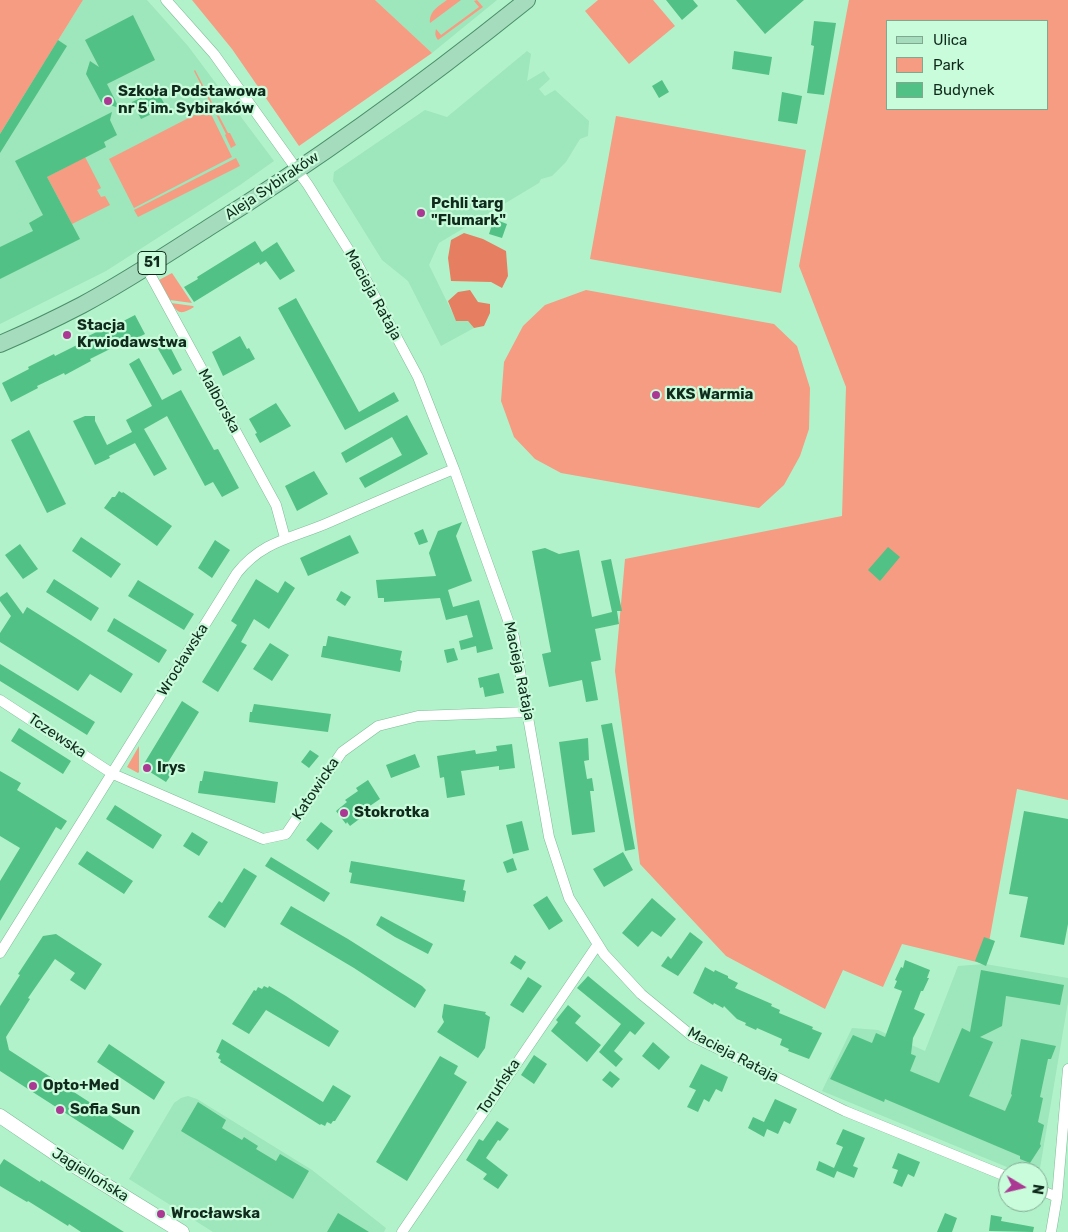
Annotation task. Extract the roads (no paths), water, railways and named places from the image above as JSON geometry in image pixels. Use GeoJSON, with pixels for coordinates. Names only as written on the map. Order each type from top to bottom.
{"type":"FeatureCollection","features":[{"type":"Feature","properties":{"kind":"main road","name":"Aleja Sybiraków"},"geometry":{"type":"LineString","coordinates":[[0,344],[83,304],[146,267],[297,171],[387,109],[527,0]]}},
{"type":"Feature","properties":{"kind":"street","name":"Macieja Rataja"},"geometry":{"type":"LineString","coordinates":[[166,0],[214,54],[297,171],[358,265],[418,378],[454,469],[514,637],[549,837],[568,898],[604,954],[641,994],[692,1036],[845,1110],[998,1173]]}},
{"type":"Feature","properties":{"kind":"street","name":"Malborska"},"geometry":{"type":"LineString","coordinates":[[146,267],[276,505],[285,538]]}},
{"type":"Feature","properties":{"kind":"street","name":"Wrocławska"},"geometry":{"type":"LineString","coordinates":[[0,953],[245,563],[270,544],[320,526],[454,469]]}},
{"type":"Feature","properties":{"kind":"street","name":"Tczewska"},"geometry":{"type":"LineString","coordinates":[[0,700],[113,774]]}},
{"type":"Feature","properties":{"kind":"street","name":"Katowicka"},"geometry":{"type":"LineString","coordinates":[[113,774],[262,838],[286,834],[342,752],[378,726],[418,716],[528,712]]}},
{"type":"Feature","properties":{"kind":"street","name":"Toruńska"},"geometry":{"type":"LineString","coordinates":[[402,1232],[598,944]]}},
{"type":"Feature","properties":{"kind":"street"},"geometry":{"type":"LineString","coordinates":[[1052,1232],[1057,1197],[1068,1069]]}},
{"type":"Feature","properties":{"kind":"street","name":"Jagiellońska"},"geometry":{"type":"LineString","coordinates":[[0,1116],[65,1160],[182,1232]]}},
{"type":"Feature","properties":{"kind":"street"},"geometry":{"type":"LineString","coordinates":[[1048,1194],[1057,1197]]}},
{"type":"Feature","properties":{"kind":"place","name":"Szkoła Podstawowa nr 5 im. Sybiraków"},"geometry":{"type":"Point","coordinates":[108,101]}},
{"type":"Feature","properties":{"kind":"place","name":"Pchli targ \"Flumark\""},"geometry":{"type":"Point","coordinates":[421,213]}},
{"type":"Feature","properties":{"kind":"place","name":"Stacja Krwiodawstwa"},"geometry":{"type":"Point","coordinates":[67,335]}},
{"type":"Feature","properties":{"kind":"place","name":"KKS Warmia"},"geometry":{"type":"Point","coordinates":[656,395]}},
{"type":"Feature","properties":{"kind":"place","name":"Irys"},"geometry":{"type":"Point","coordinates":[147,768]}},
{"type":"Feature","properties":{"kind":"place","name":"Stokrotka"},"geometry":{"type":"Point","coordinates":[344,813]}},
{"type":"Feature","properties":{"kind":"place","name":"Opto+Med"},"geometry":{"type":"Point","coordinates":[33,1086]}},
{"type":"Feature","properties":{"kind":"place","name":"Sofia Sun"},"geometry":{"type":"Point","coordinates":[60,1110]}},
{"type":"Feature","properties":{"kind":"place","name":"Wrocławska"},"geometry":{"type":"Point","coordinates":[161,1214]}}]}
